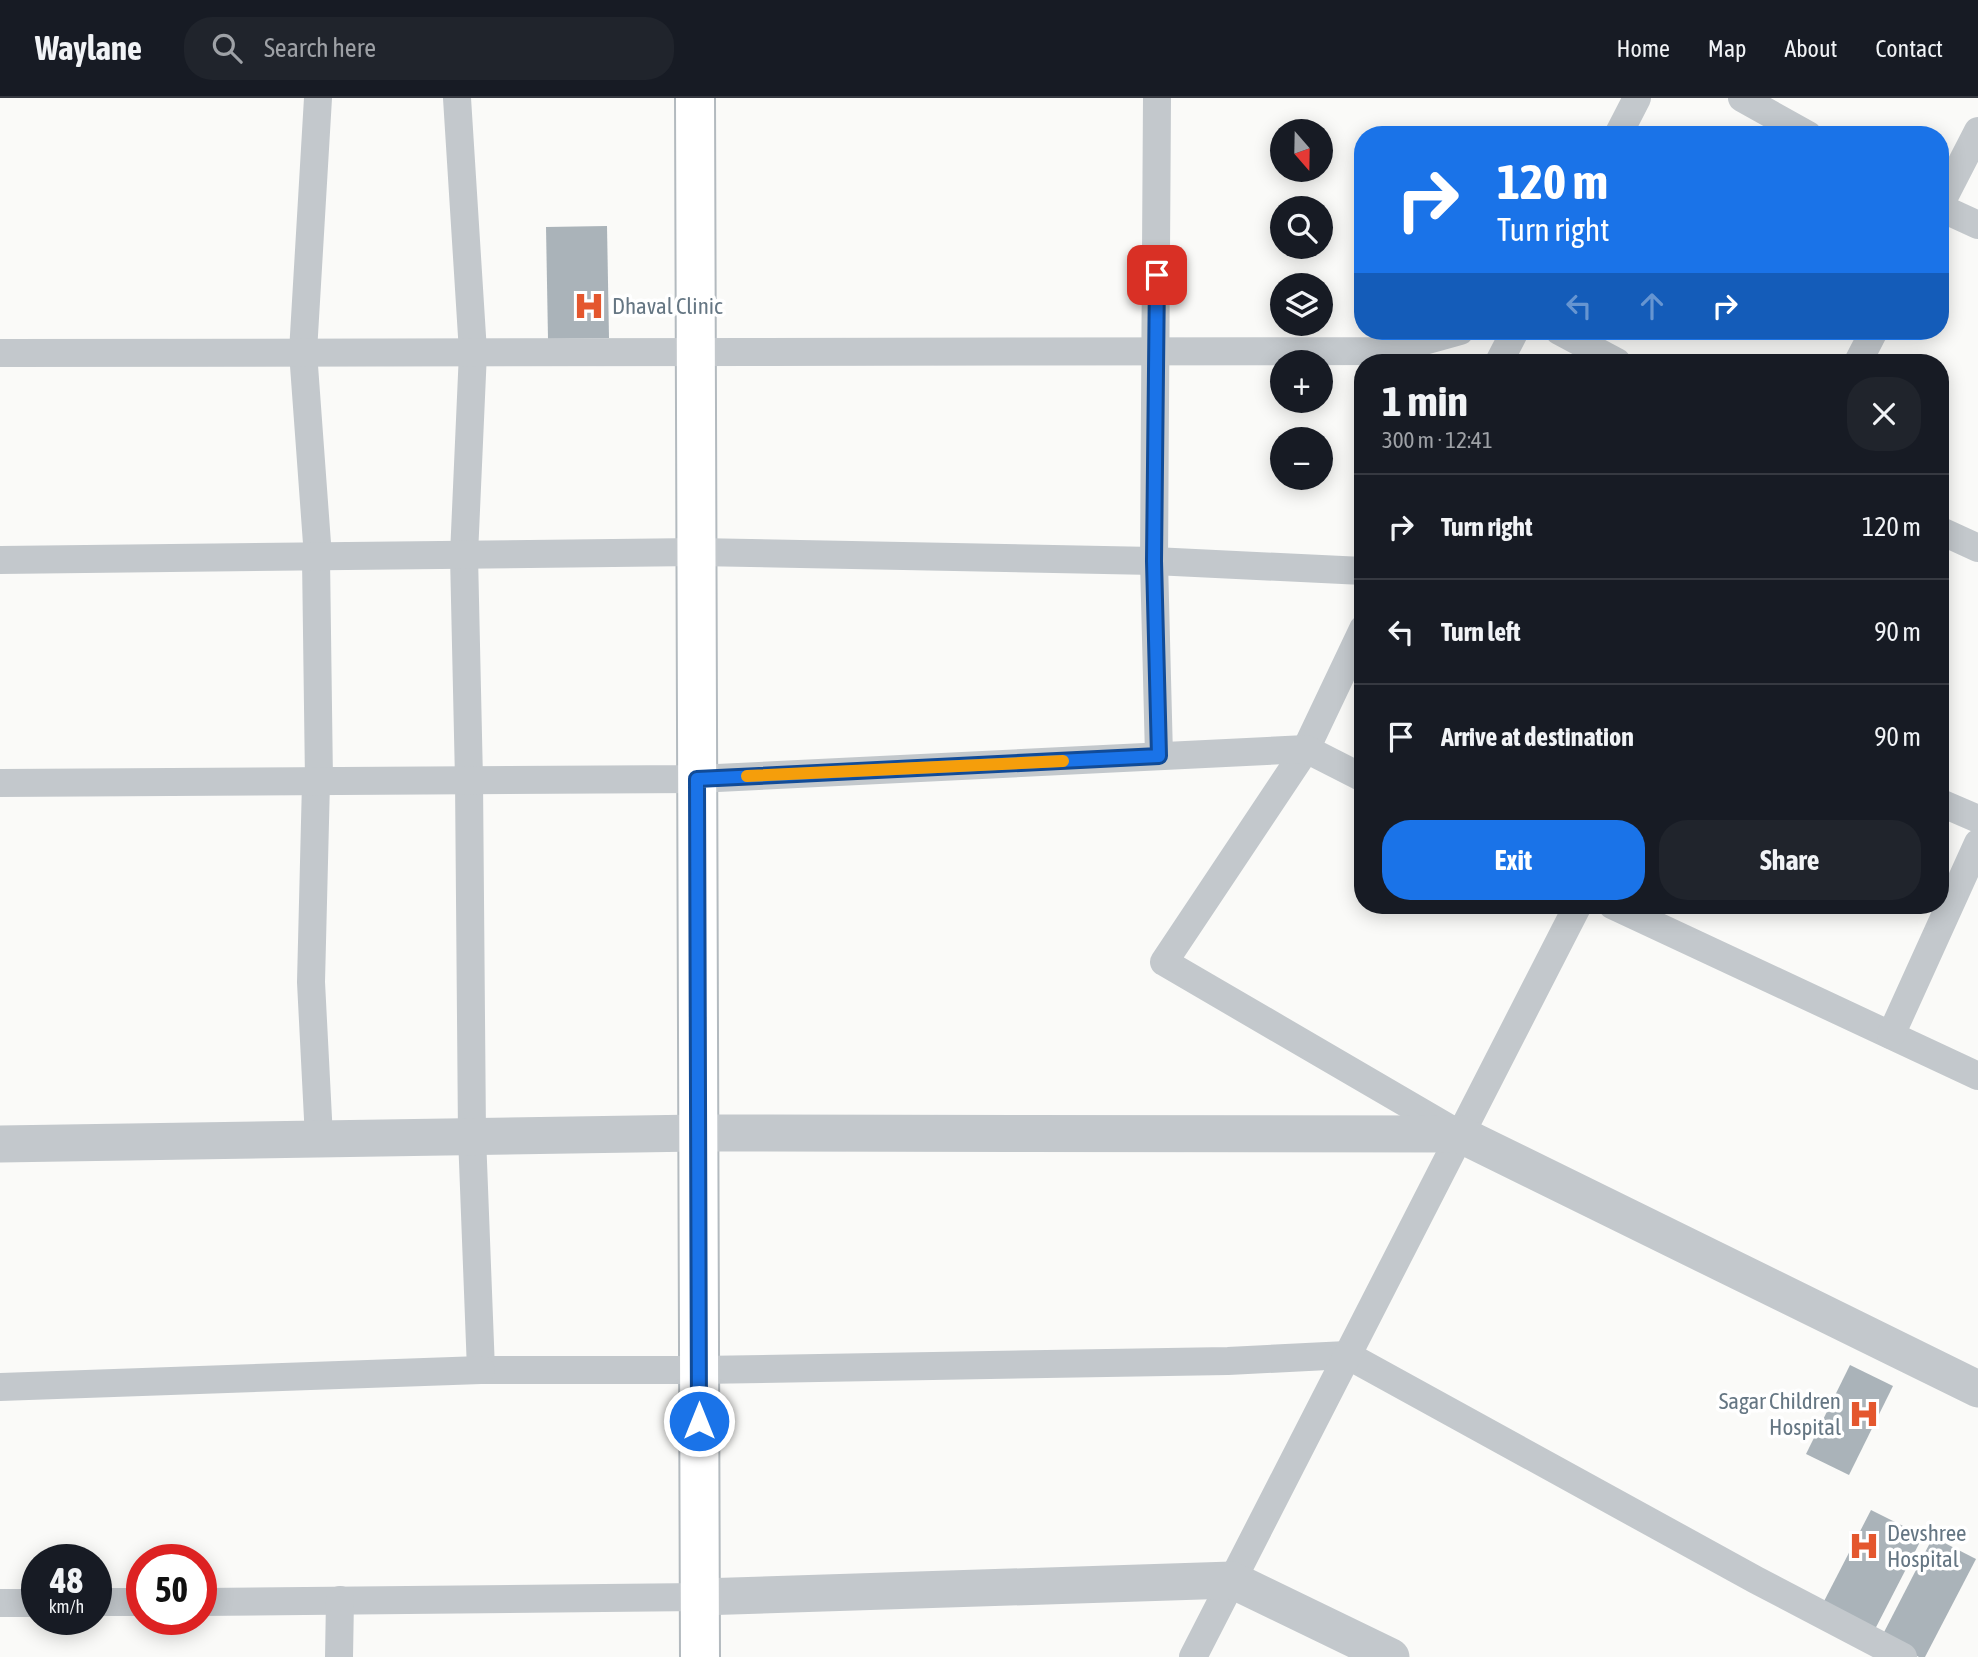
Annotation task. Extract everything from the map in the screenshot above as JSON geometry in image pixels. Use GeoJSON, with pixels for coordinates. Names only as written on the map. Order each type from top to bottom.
{"type":"FeatureCollection","features":[{"type":"Feature","properties":{"kind":"main road"},"geometry":{"type":"LineString","coordinates":[[695,98],[700,1657]]}},
{"type":"Feature","properties":{"kind":"street"},"geometry":{"type":"LineString","coordinates":[[318,98],[303,352],[318,557],[319,781],[316,782],[311,982],[319,1139]]}},
{"type":"Feature","properties":{"kind":"street"},"geometry":{"type":"LineString","coordinates":[[457,98],[473,352],[464,555],[472,1136],[481,1370]]}},
{"type":"Feature","properties":{"kind":"street"},"geometry":{"type":"LineString","coordinates":[[1157,98],[1154,561],[1159,756]]}},
{"type":"Feature","properties":{"kind":"street"},"geometry":{"type":"LineString","coordinates":[[1742,98],[1792,126]]}},
{"type":"Feature","properties":{"kind":"street"},"geometry":{"type":"LineString","coordinates":[[1622,126],[1635,99]]}},
{"type":"Feature","properties":{"kind":"street"},"geometry":{"type":"LineString","coordinates":[[1949,187],[1978,131]]}},
{"type":"Feature","properties":{"kind":"street"},"geometry":{"type":"LineString","coordinates":[[1949,212],[1978,225]]}},
{"type":"Feature","properties":{"kind":"street"},"geometry":{"type":"LineString","coordinates":[[0,353],[1388,351],[1428,340]]}},
{"type":"Feature","properties":{"kind":"street"},"geometry":{"type":"LineString","coordinates":[[1576,340],[1601,354]]}},
{"type":"Feature","properties":{"kind":"street"},"geometry":{"type":"LineString","coordinates":[[1949,535],[1978,548]]}},
{"type":"Feature","properties":{"kind":"street"},"geometry":{"type":"LineString","coordinates":[[0,560],[697,552],[1154,561],[1354,571]]}},
{"type":"Feature","properties":{"kind":"street"},"geometry":{"type":"LineString","coordinates":[[1354,648],[1306,749],[1164,962],[1459,1134],[1978,1389]]}},
{"type":"Feature","properties":{"kind":"street"},"geometry":{"type":"LineString","coordinates":[[0,783],[697,779],[1306,749],[1354,773]]}},
{"type":"Feature","properties":{"kind":"street"},"geometry":{"type":"LineString","coordinates":[[1949,806],[1978,819]]}},
{"type":"Feature","properties":{"kind":"street"},"geometry":{"type":"LineString","coordinates":[[1949,908],[1978,844]]}},
{"type":"Feature","properties":{"kind":"street"},"geometry":{"type":"LineString","coordinates":[[1193,1657],[1573,914]]}},
{"type":"Feature","properties":{"kind":"street"},"geometry":{"type":"LineString","coordinates":[[1631,914],[1978,1076]]}},
{"type":"Feature","properties":{"kind":"street"},"geometry":{"type":"LineString","coordinates":[[1891,1035],[1946,914]]}},
{"type":"Feature","properties":{"kind":"street"},"geometry":{"type":"LineString","coordinates":[[0,1144],[699,1133],[1459,1134]]}},
{"type":"Feature","properties":{"kind":"street"},"geometry":{"type":"LineString","coordinates":[[0,1387],[481,1370],[699,1370],[1228,1361],[1347,1355],[1756,1580],[1903,1657]]}},
{"type":"Feature","properties":{"kind":"street"},"geometry":{"type":"LineString","coordinates":[[217,1602],[700,1597],[1232,1580],[1391,1657]]}},
{"type":"Feature","properties":{"kind":"street"},"geometry":{"type":"LineString","coordinates":[[340,1601],[340,1657]]}},
{"type":"Feature","properties":{"kind":"street"},"geometry":{"type":"LineString","coordinates":[[0,1603],[21,1603]]}},
{"type":"Feature","properties":{"kind":"building"},"geometry":{"type":"Polygon","coordinates":[[[607,226],[609,338],[548,339],[546,227],[607,226]]]}},
{"type":"Feature","properties":{"kind":"building"},"geometry":{"type":"Polygon","coordinates":[[[1850,1365],[1893,1386],[1849,1475],[1806,1454],[1850,1365]]]}},
{"type":"Feature","properties":{"kind":"building"},"geometry":{"type":"Polygon","coordinates":[[[1871,1510],[1923,1536],[1872,1635],[1820,1609],[1871,1510]]]}},
{"type":"Feature","properties":{"kind":"building"},"geometry":{"type":"Polygon","coordinates":[[[1933,1537],[1976,1559],[1925,1657],[1919,1657],[1881,1638],[1933,1537]]]}},
{"type":"Feature","properties":{"kind":"slow traffic"},"geometry":{"type":"LineString","coordinates":[[747,776],[1063,761]]}},
{"type":"Feature","properties":{"kind":"place","name":"Dhaval Clinic"},"geometry":{"type":"Point","coordinates":[589,306]}},
{"type":"Feature","properties":{"kind":"place","name":"Sagar Children Hospital"},"geometry":{"type":"Point","coordinates":[1864,1414]}},
{"type":"Feature","properties":{"kind":"place","name":"Devshree Hospital"},"geometry":{"type":"Point","coordinates":[1864,1546]}},
{"type":"Feature","properties":{"kind":"route"},"geometry":{"type":"LineString","coordinates":[[699,1421],[697,779],[1159,756],[1154,561],[1154,354],[1157,352],[1157,275]]}}]}
